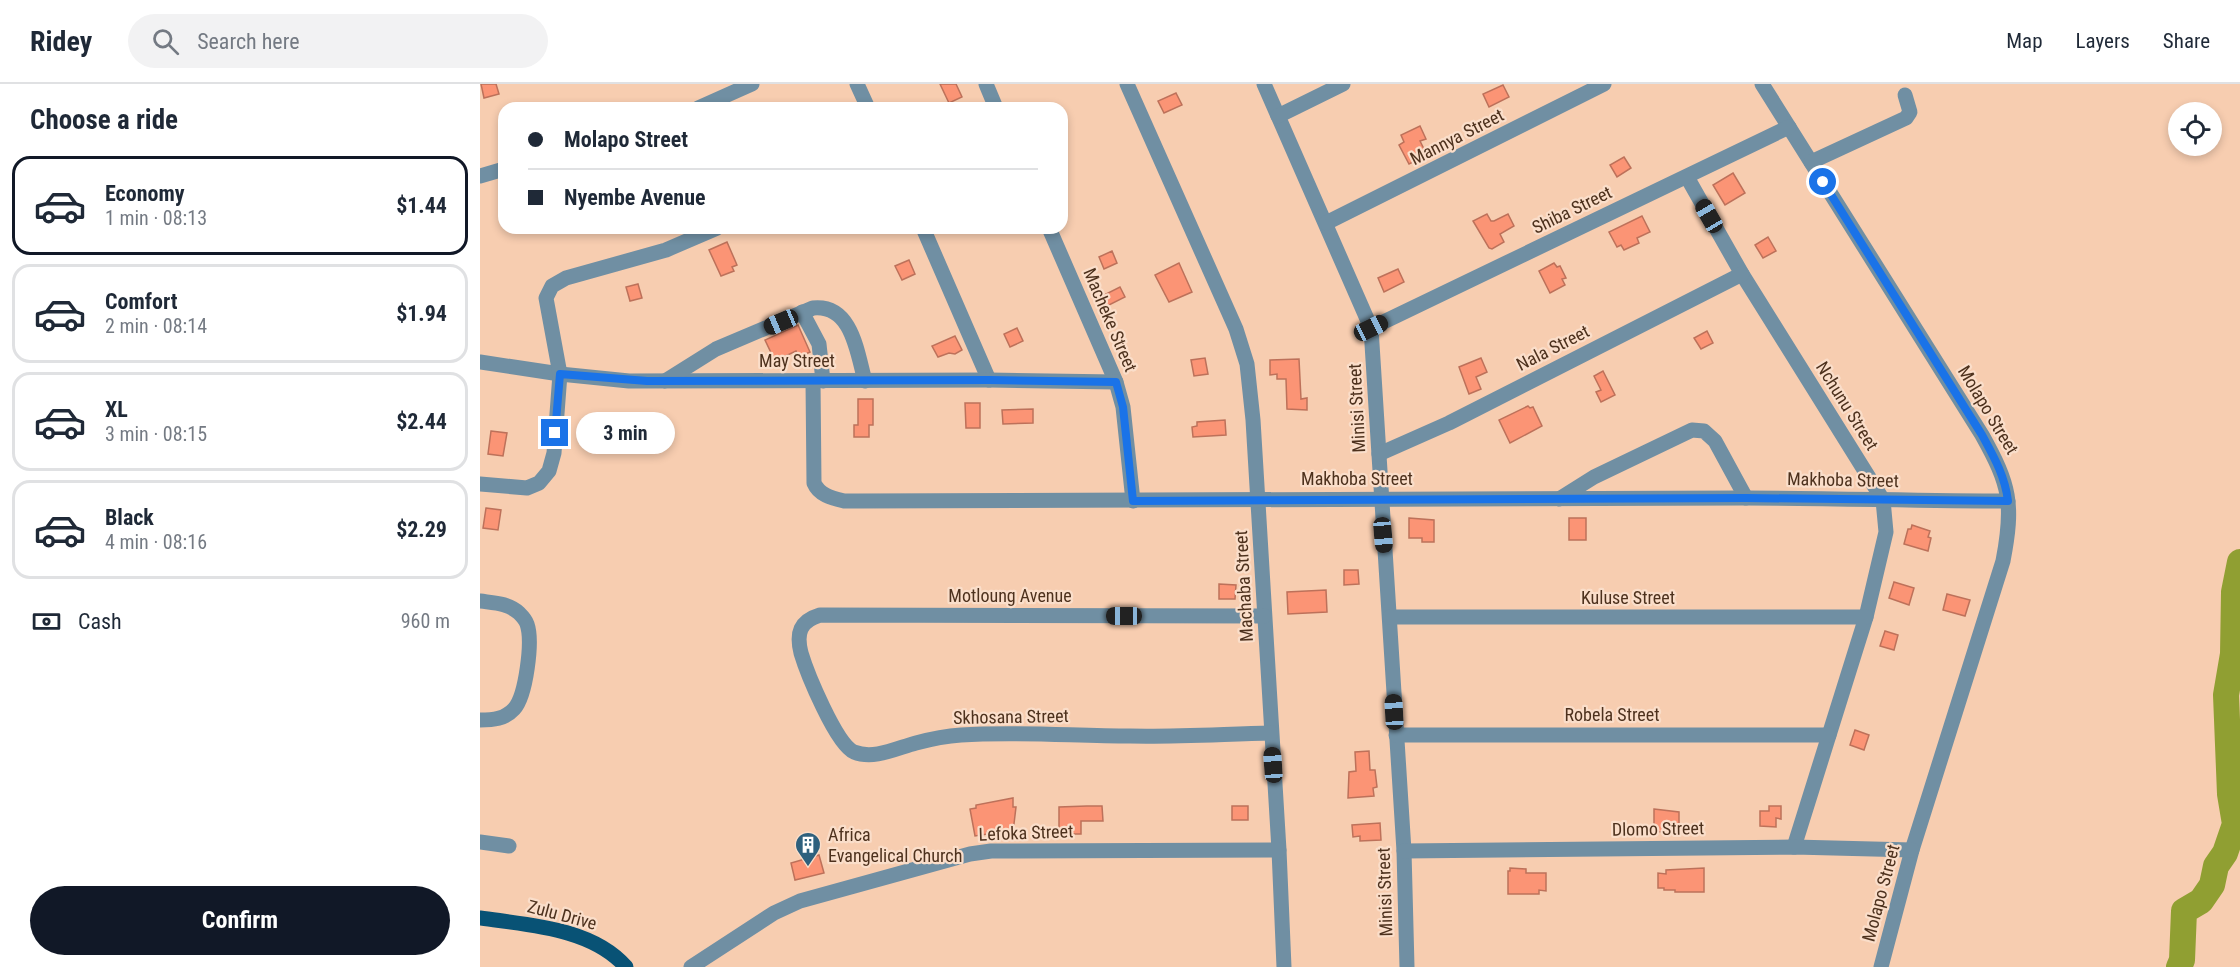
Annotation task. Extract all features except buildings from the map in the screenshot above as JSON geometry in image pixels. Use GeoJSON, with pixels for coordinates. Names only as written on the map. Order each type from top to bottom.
{"type":"FeatureCollection","features":[{"type":"Feature","properties":{"kind":"main road","name":"Zulu Drive"},"geometry":{"type":"LineString","coordinates":[[480,918],[522,924],[592,940],[608,950],[626,967]]}},
{"type":"Feature","properties":{"kind":"street"},"geometry":{"type":"LineString","coordinates":[[712,102],[752,84]]}},
{"type":"Feature","properties":{"kind":"street"},"geometry":{"type":"LineString","coordinates":[[857,84],[865,102]]}},
{"type":"Feature","properties":{"kind":"street"},"geometry":{"type":"LineString","coordinates":[[986,84],[994,102]]}},
{"type":"Feature","properties":{"kind":"street","name":"Machaba Street"},"geometry":{"type":"LineString","coordinates":[[1127,84],[1236,329],[1246,364],[1259,500],[1284,967]]}},
{"type":"Feature","properties":{"kind":"street","name":"Minisi Street"},"geometry":{"type":"LineString","coordinates":[[1264,84],[1371,328],[1404,851],[1407,967]]}},
{"type":"Feature","properties":{"kind":"street"},"geometry":{"type":"LineString","coordinates":[[1278,116],[1343,84]]}},
{"type":"Feature","properties":{"kind":"street","name":"Mannya Street"},"geometry":{"type":"LineString","coordinates":[[1326,223],[1604,84]]}},
{"type":"Feature","properties":{"kind":"street","name":"Molapo Street"},"geometry":{"type":"LineString","coordinates":[[1762,84],[1982,435],[1999,464],[2006,485],[2010,525],[2003,561],[1912,850],[1881,967]]}},
{"type":"Feature","properties":{"kind":"street"},"geometry":{"type":"LineString","coordinates":[[1811,162],[1906,118],[1910,112],[1905,95]]}},
{"type":"Feature","properties":{"kind":"street","name":"Shiba Street"},"geometry":{"type":"LineString","coordinates":[[1371,328],[1789,127]]}},
{"type":"Feature","properties":{"kind":"street"},"geometry":{"type":"LineString","coordinates":[[480,176],[498,171]]}},
{"type":"Feature","properties":{"kind":"street","name":"Nchunu Street"},"geometry":{"type":"LineString","coordinates":[[1687,177],[1742,274],[1882,500],[1886,532],[1866,617],[1794,847]]}},
{"type":"Feature","properties":{"kind":"street"},"geometry":{"type":"LineString","coordinates":[[480,484],[527,488],[543,480],[549,471],[554,453],[560,374],[546,304],[548,291],[552,286],[566,278],[666,250],[703,234]]}},
{"type":"Feature","properties":{"kind":"street"},"geometry":{"type":"LineString","coordinates":[[926,234],[989,380]]}},
{"type":"Feature","properties":{"kind":"street","name":"Macheke Street"},"geometry":{"type":"LineString","coordinates":[[1052,234],[1116,382],[1123,407],[1133,501]]}},
{"type":"Feature","properties":{"kind":"street","name":"Nala Street"},"geometry":{"type":"LineString","coordinates":[[1379,454],[1458,419],[1742,274]]}},
{"type":"Feature","properties":{"kind":"street"},"geometry":{"type":"LineString","coordinates":[[665,381],[716,349],[802,312],[822,307],[831,308],[849,326],[865,381]]}},
{"type":"Feature","properties":{"kind":"street","name":"Makhoba Street"},"geometry":{"type":"LineString","coordinates":[[802,312],[819,344],[814,483],[816,488],[829,497],[844,501],[1746,498],[2008,501]]}},
{"type":"Feature","properties":{"kind":"street","name":"May Street"},"geometry":{"type":"LineString","coordinates":[[480,362],[629,381],[1116,382]]}},
{"type":"Feature","properties":{"kind":"street"},"geometry":{"type":"LineString","coordinates":[[1559,500],[1594,477],[1692,430],[1704,431],[1715,441],[1746,498]]}},
{"type":"Feature","properties":{"kind":"street"},"geometry":{"type":"LineString","coordinates":[[480,601],[511,607],[520,614],[527,624],[530,643],[523,690],[514,709],[506,716],[494,720],[480,720]]}},
{"type":"Feature","properties":{"kind":"street","name":"Motloung Avenue"},"geometry":{"type":"LineString","coordinates":[[805,666],[798,635],[801,625],[810,618],[820,615],[1264,616]]}},
{"type":"Feature","properties":{"kind":"street","name":"Kuluse Street"},"geometry":{"type":"LineString","coordinates":[[1390,617],[1866,617]]}},
{"type":"Feature","properties":{"kind":"street","name":"Skhosana Street"},"geometry":{"type":"LineString","coordinates":[[805,666],[836,733],[854,752],[866,754],[882,753],[938,738],[980,734],[1147,736],[1271,733]]}},
{"type":"Feature","properties":{"kind":"street","name":"Robela Street"},"geometry":{"type":"LineString","coordinates":[[1396,735],[1829,735]]}},
{"type":"Feature","properties":{"kind":"street"},"geometry":{"type":"LineString","coordinates":[[480,842],[509,846]]}},
{"type":"Feature","properties":{"kind":"street","name":"Dlomo Street"},"geometry":{"type":"LineString","coordinates":[[1404,851],[1794,847],[1912,850]]}},
{"type":"Feature","properties":{"kind":"street","name":"Lefoka Street"},"geometry":{"type":"LineString","coordinates":[[691,967],[774,913],[800,901],[970,854],[1003,851],[1279,850]]}},
{"type":"Feature","properties":{"kind":"waterway"},"geometry":{"type":"LineString","coordinates":[[2179,967],[2182,960],[2184,911],[2201,901],[2212,885],[2216,866],[2225,853],[2235,824],[2230,794],[2226,695],[2233,654],[2234,592],[2240,562]]}},
{"type":"Feature","properties":{"kind":"place","name":"Africa Evangelical Church"},"geometry":{"type":"Point","coordinates":[808,868]}},
{"type":"Feature","properties":{"kind":"route"},"geometry":{"type":"LineString","coordinates":[[555,433],[560,374],[629,381],[1116,382],[1123,407],[1133,501],[1746,498],[2008,501],[2006,485],[1999,464],[1823,182]]}}]}
